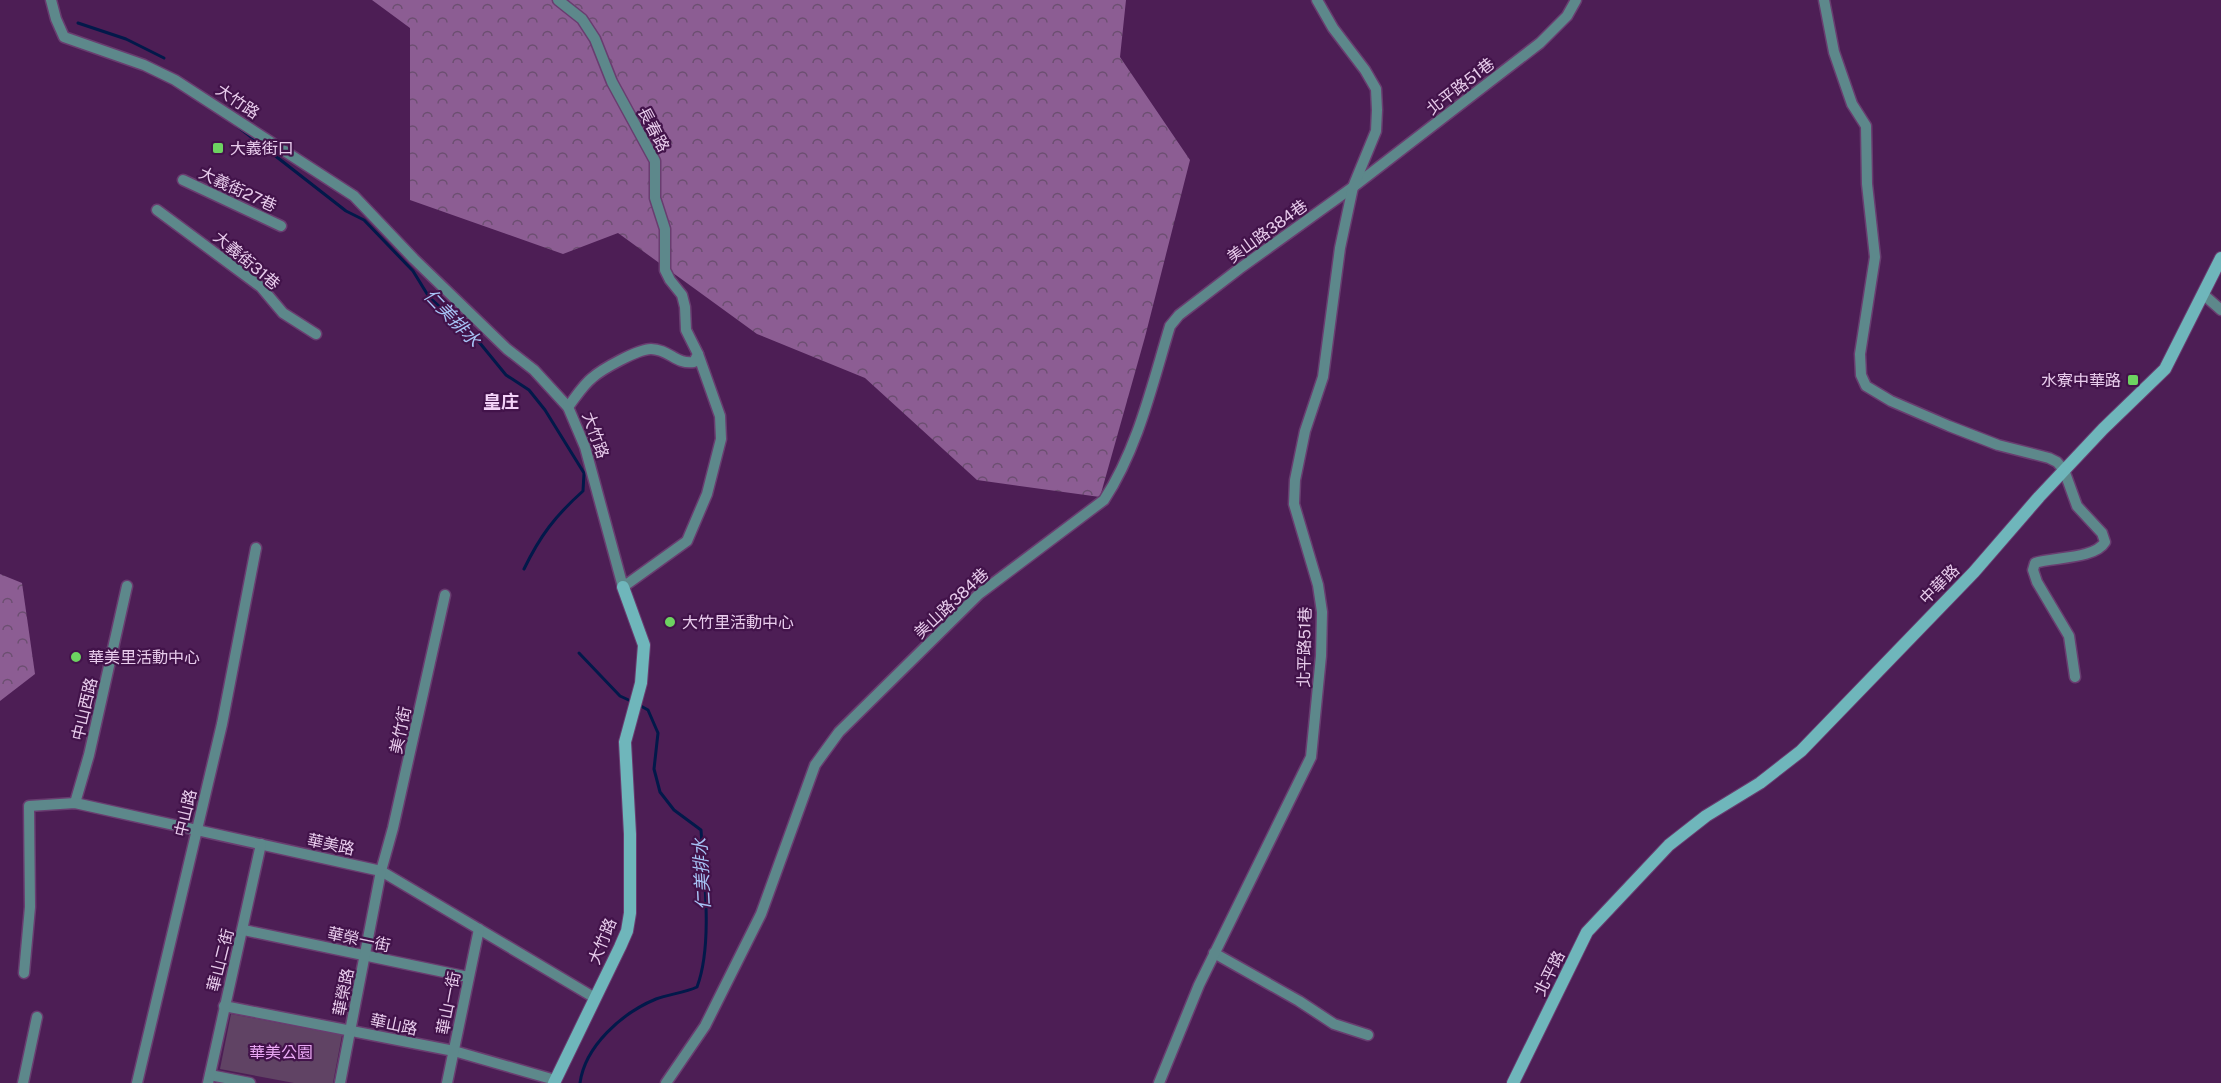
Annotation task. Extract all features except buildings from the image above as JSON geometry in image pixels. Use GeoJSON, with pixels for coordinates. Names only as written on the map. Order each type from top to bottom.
{"type":"FeatureCollection","features":[{"type":"Feature","properties":{"kind":"street","name":"大竹路"},"geometry":{"type":"LineString","coordinates":[[51,0],[64,37],[144,65],[183,85],[354,196],[414,259],[507,349],[534,370],[568,407],[585,447],[623,587],[644,645],[641,683],[625,742],[630,834],[630,913],[627,931],[554,1082]]}},
{"type":"Feature","properties":{"kind":"street","name":"長春路"},"geometry":{"type":"LineString","coordinates":[[558,0],[582,19],[595,39],[612,82],[656,160],[655,198],[665,229],[665,270],[682,295],[686,308],[686,330],[698,354],[720,416],[721,440],[707,494],[687,541],[623,587]]}},
{"type":"Feature","properties":{"kind":"street","name":"北平路51巷"},"geometry":{"type":"LineString","coordinates":[[1159,1083],[1214,953],[1311,757],[1322,656],[1322,612],[1318,585],[1294,504],[1295,480],[1305,431],[1323,377],[1340,248],[1353,187],[1376,131],[1376,89],[1365,70],[1333,28],[1317,0]]}},
{"type":"Feature","properties":{"kind":"street","name":"北平路51巷"},"geometry":{"type":"LineString","coordinates":[[1353,187],[1540,43],[1567,16],[1576,0]]}},
{"type":"Feature","properties":{"kind":"street"},"geometry":{"type":"LineString","coordinates":[[1824,0],[1834,52],[1851,104],[1866,126],[1868,184],[1875,256],[1860,354],[1861,375],[1866,386],[1891,401],[1998,445],[2049,458],[2064,470],[2077,506],[2102,533],[2105,542],[2101,548],[2086,555],[2049,559],[2035,564],[2033,570],[2037,582],[2069,636],[2075,677]]}},
{"type":"Feature","properties":{"kind":"street","name":"大義街27巷"},"geometry":{"type":"LineString","coordinates":[[183,180],[280,226]]}},
{"type":"Feature","properties":{"kind":"street","name":"美山路384巷"},"geometry":{"type":"LineString","coordinates":[[666,1083],[705,1026],[761,914],[816,765],[839,732],[979,594],[1104,500],[1135,439],[1170,326],[1179,315],[1353,187]]}},
{"type":"Feature","properties":{"kind":"street","name":"大義街31巷"},"geometry":{"type":"LineString","coordinates":[[157,210],[261,287],[283,313],[316,334]]}},
{"type":"Feature","properties":{"kind":"street","name":"中華路"},"geometry":{"type":"LineString","coordinates":[[1628,887],[1670,844],[1706,816],[1760,783],[1801,751],[1974,572],[2064,470],[2165,369],[2221,258]]}},
{"type":"Feature","properties":{"kind":"street"},"geometry":{"type":"LineString","coordinates":[[2204,295],[2221,310]]}},
{"type":"Feature","properties":{"kind":"street"},"geometry":{"type":"LineString","coordinates":[[568,407],[592,377],[635,353],[651,349],[668,354],[684,364],[694,362],[698,354]]}},
{"type":"Feature","properties":{"kind":"street","name":"中山路"},"geometry":{"type":"LineString","coordinates":[[137,1083],[222,724],[256,548]]}},
{"type":"Feature","properties":{"kind":"street","name":"中山西路"},"geometry":{"type":"LineString","coordinates":[[75,803],[89,755],[127,586]]}},
{"type":"Feature","properties":{"kind":"street","name":"美竹街"},"geometry":{"type":"LineString","coordinates":[[381,871],[396,816],[445,595]]}},
{"type":"Feature","properties":{"kind":"street","name":"華美路"},"geometry":{"type":"LineString","coordinates":[[24,973],[30,907],[29,806],[75,803],[381,871],[595,998]]}},
{"type":"Feature","properties":{"kind":"street","name":"華山二街"},"geometry":{"type":"LineString","coordinates":[[209,1079],[244,930],[261,844]]}},
{"type":"Feature","properties":{"kind":"street","name":"華榮路"},"geometry":{"type":"LineString","coordinates":[[340,1083],[381,871]]}},
{"type":"Feature","properties":{"kind":"street","name":"北平路"},"geometry":{"type":"LineString","coordinates":[[1517,1081],[1587,932],[1628,887]]}},
{"type":"Feature","properties":{"kind":"street","name":"華山一街"},"geometry":{"type":"LineString","coordinates":[[447,1083],[479,929]]}},
{"type":"Feature","properties":{"kind":"street","name":"華榮一街"},"geometry":{"type":"LineString","coordinates":[[244,930],[468,977]]}},
{"type":"Feature","properties":{"kind":"street"},"geometry":{"type":"LineString","coordinates":[[1214,953],[1299,1001],[1334,1024],[1368,1035]]}},
{"type":"Feature","properties":{"kind":"street","name":"華山路"},"geometry":{"type":"LineString","coordinates":[[225,1006],[454,1052],[554,1082]]}},
{"type":"Feature","properties":{"kind":"street"},"geometry":{"type":"LineString","coordinates":[[24,1083],[37,1017]]}},
{"type":"Feature","properties":{"kind":"street"},"geometry":{"type":"LineString","coordinates":[[209,1079],[250,1083]]}},
{"type":"Feature","properties":{"kind":"green space"},"geometry":{"type":"Polygon","coordinates":[[[372,0],[1126,0],[1120,57],[1190,160],[1145,337],[1100,497],[977,480],[865,378],[757,334],[618,233],[563,254],[410,200],[410,28],[372,0]]]}},
{"type":"Feature","properties":{"kind":"green space"},"geometry":{"type":"Polygon","coordinates":[[[0,574],[22,583],[35,674],[0,701],[0,574]]]}},
{"type":"Feature","properties":{"kind":"green space","name":"華美公園"},"geometry":{"type":"Polygon","coordinates":[[[231,1014],[342,1035],[333,1083],[294,1083],[220,1069],[231,1014]]]}},
{"type":"Feature","properties":{"kind":"waterway","name":"仁美排水"},"geometry":{"type":"LineString","coordinates":[[78,23],[126,39],[164,58]]}},
{"type":"Feature","properties":{"kind":"waterway","name":"仁美排水"},"geometry":{"type":"LineString","coordinates":[[237,126],[346,211],[364,220],[413,271],[429,297],[479,342],[506,375],[529,390],[545,410],[584,473],[583,491],[549,527],[524,569]]}},
{"type":"Feature","properties":{"kind":"waterway","name":"仁美排水"},"geometry":{"type":"LineString","coordinates":[[579,653],[620,696],[633,702]]}},
{"type":"Feature","properties":{"kind":"waterway","name":"仁美排水"},"geometry":{"type":"LineString","coordinates":[[580,1083],[589,1056],[607,1032],[618,1022],[656,999],[697,987],[705,951],[706,910],[701,830],[674,810],[660,792],[654,769],[658,733],[648,710],[639,705]]}},
{"type":"Feature","properties":{"kind":"place","name":"大義街口"},"geometry":{"type":"Point","coordinates":[218,148]}},
{"type":"Feature","properties":{"kind":"place","name":"水寮中華路"},"geometry":{"type":"Point","coordinates":[2133,380]}},
{"type":"Feature","properties":{"kind":"place","name":"大竹里活動中心"},"geometry":{"type":"Point","coordinates":[670,622]}},
{"type":"Feature","properties":{"kind":"place","name":"華美里活動中心"},"geometry":{"type":"Point","coordinates":[76,657]}},
{"type":"Feature","properties":{"kind":"district","name":"皇庄"},"geometry":{"type":"Point","coordinates":[501,402]}}]}
